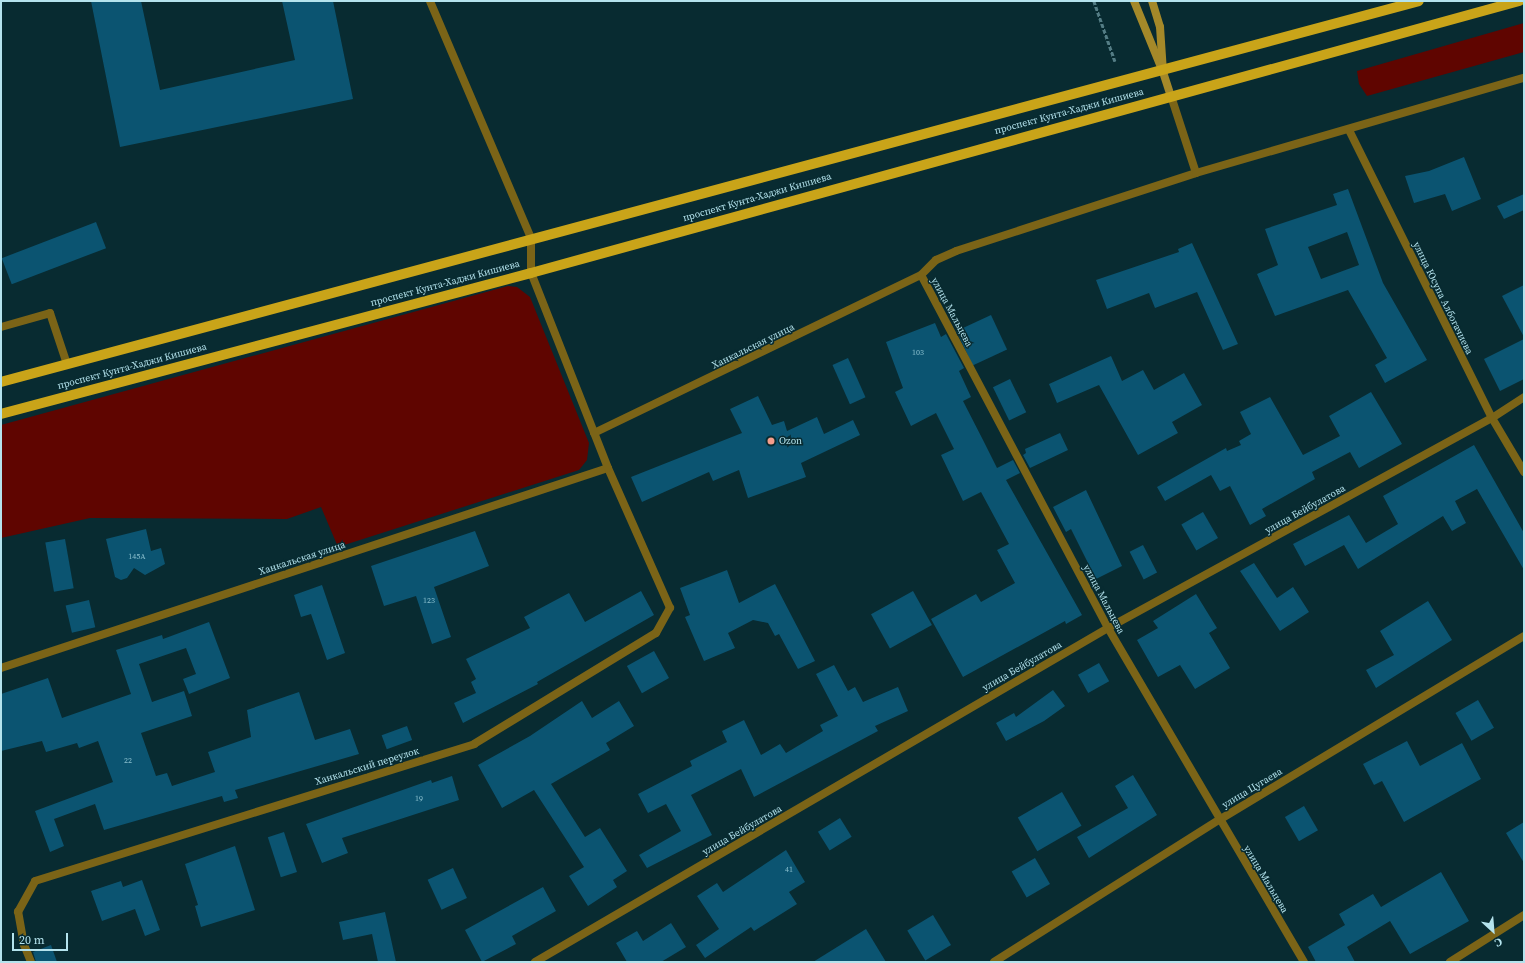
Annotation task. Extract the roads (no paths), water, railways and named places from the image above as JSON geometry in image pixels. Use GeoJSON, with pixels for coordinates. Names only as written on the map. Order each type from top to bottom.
{"type":"FeatureCollection","features":[{"type":"Feature","properties":{"kind":"main road","name":"проспект Кунта-Хаджи Кишиева"},"geometry":{"type":"LineString","coordinates":[[1,382],[531,238],[1163,72],[1419,1]]}},
{"type":"Feature","properties":{"kind":"main road","name":"проспект Кунта-Хаджи Кишиева"},"geometry":{"type":"LineString","coordinates":[[1,414],[531,273],[1510,2],[1519,1]]}},
{"type":"Feature","properties":{"kind":"street"},"geometry":{"type":"LineString","coordinates":[[430,1],[531,238],[531,273],[608,468]]}},
{"type":"Feature","properties":{"kind":"street"},"geometry":{"type":"LineString","coordinates":[[1134,1],[1163,72],[1196,173]]}},
{"type":"Feature","properties":{"kind":"street"},"geometry":{"type":"LineString","coordinates":[[1152,1],[1160,27],[1163,72]]}},
{"type":"Feature","properties":{"kind":"street"},"geometry":{"type":"LineString","coordinates":[[1384,11],[1388,1]]}},
{"type":"Feature","properties":{"kind":"street","name":"улица Мальцева"},"geometry":{"type":"LineString","coordinates":[[1304,962],[1219,820],[1108,628],[920,275],[936,260],[956,251],[1196,173],[1349,130],[1524,78]]}},
{"type":"Feature","properties":{"kind":"street","name":"улица Юсупа Албогачиева"},"geometry":{"type":"LineString","coordinates":[[1349,130],[1492,418],[1524,472]]}},
{"type":"Feature","properties":{"kind":"street","name":"Ханкальская улица"},"geometry":{"type":"LineString","coordinates":[[594,433],[920,275]]}},
{"type":"Feature","properties":{"kind":"street"},"geometry":{"type":"LineString","coordinates":[[1,327],[50,313],[67,364]]}},
{"type":"Feature","properties":{"kind":"street","name":"улица Бейбулатова"},"geometry":{"type":"LineString","coordinates":[[534,962],[1108,628],[1492,418],[1524,398]]}},
{"type":"Feature","properties":{"kind":"street","name":"Ханкальская улица"},"geometry":{"type":"LineString","coordinates":[[1,668],[608,468]]}},
{"type":"Feature","properties":{"kind":"street","name":"Ханкальский переулок"},"geometry":{"type":"LineString","coordinates":[[31,962],[24,945],[18,912],[35,881],[474,744],[656,633],[670,608],[608,468]]}},
{"type":"Feature","properties":{"kind":"street","name":"улица Цугаева"},"geometry":{"type":"LineString","coordinates":[[994,962],[1219,820],[1524,636]]}},
{"type":"Feature","properties":{"kind":"street"},"geometry":{"type":"LineString","coordinates":[[1450,962],[1524,915]]}},
{"type":"Feature","properties":{"kind":"place","name":"Ozon"},"geometry":{"type":"Point","coordinates":[771,441]}}]}
